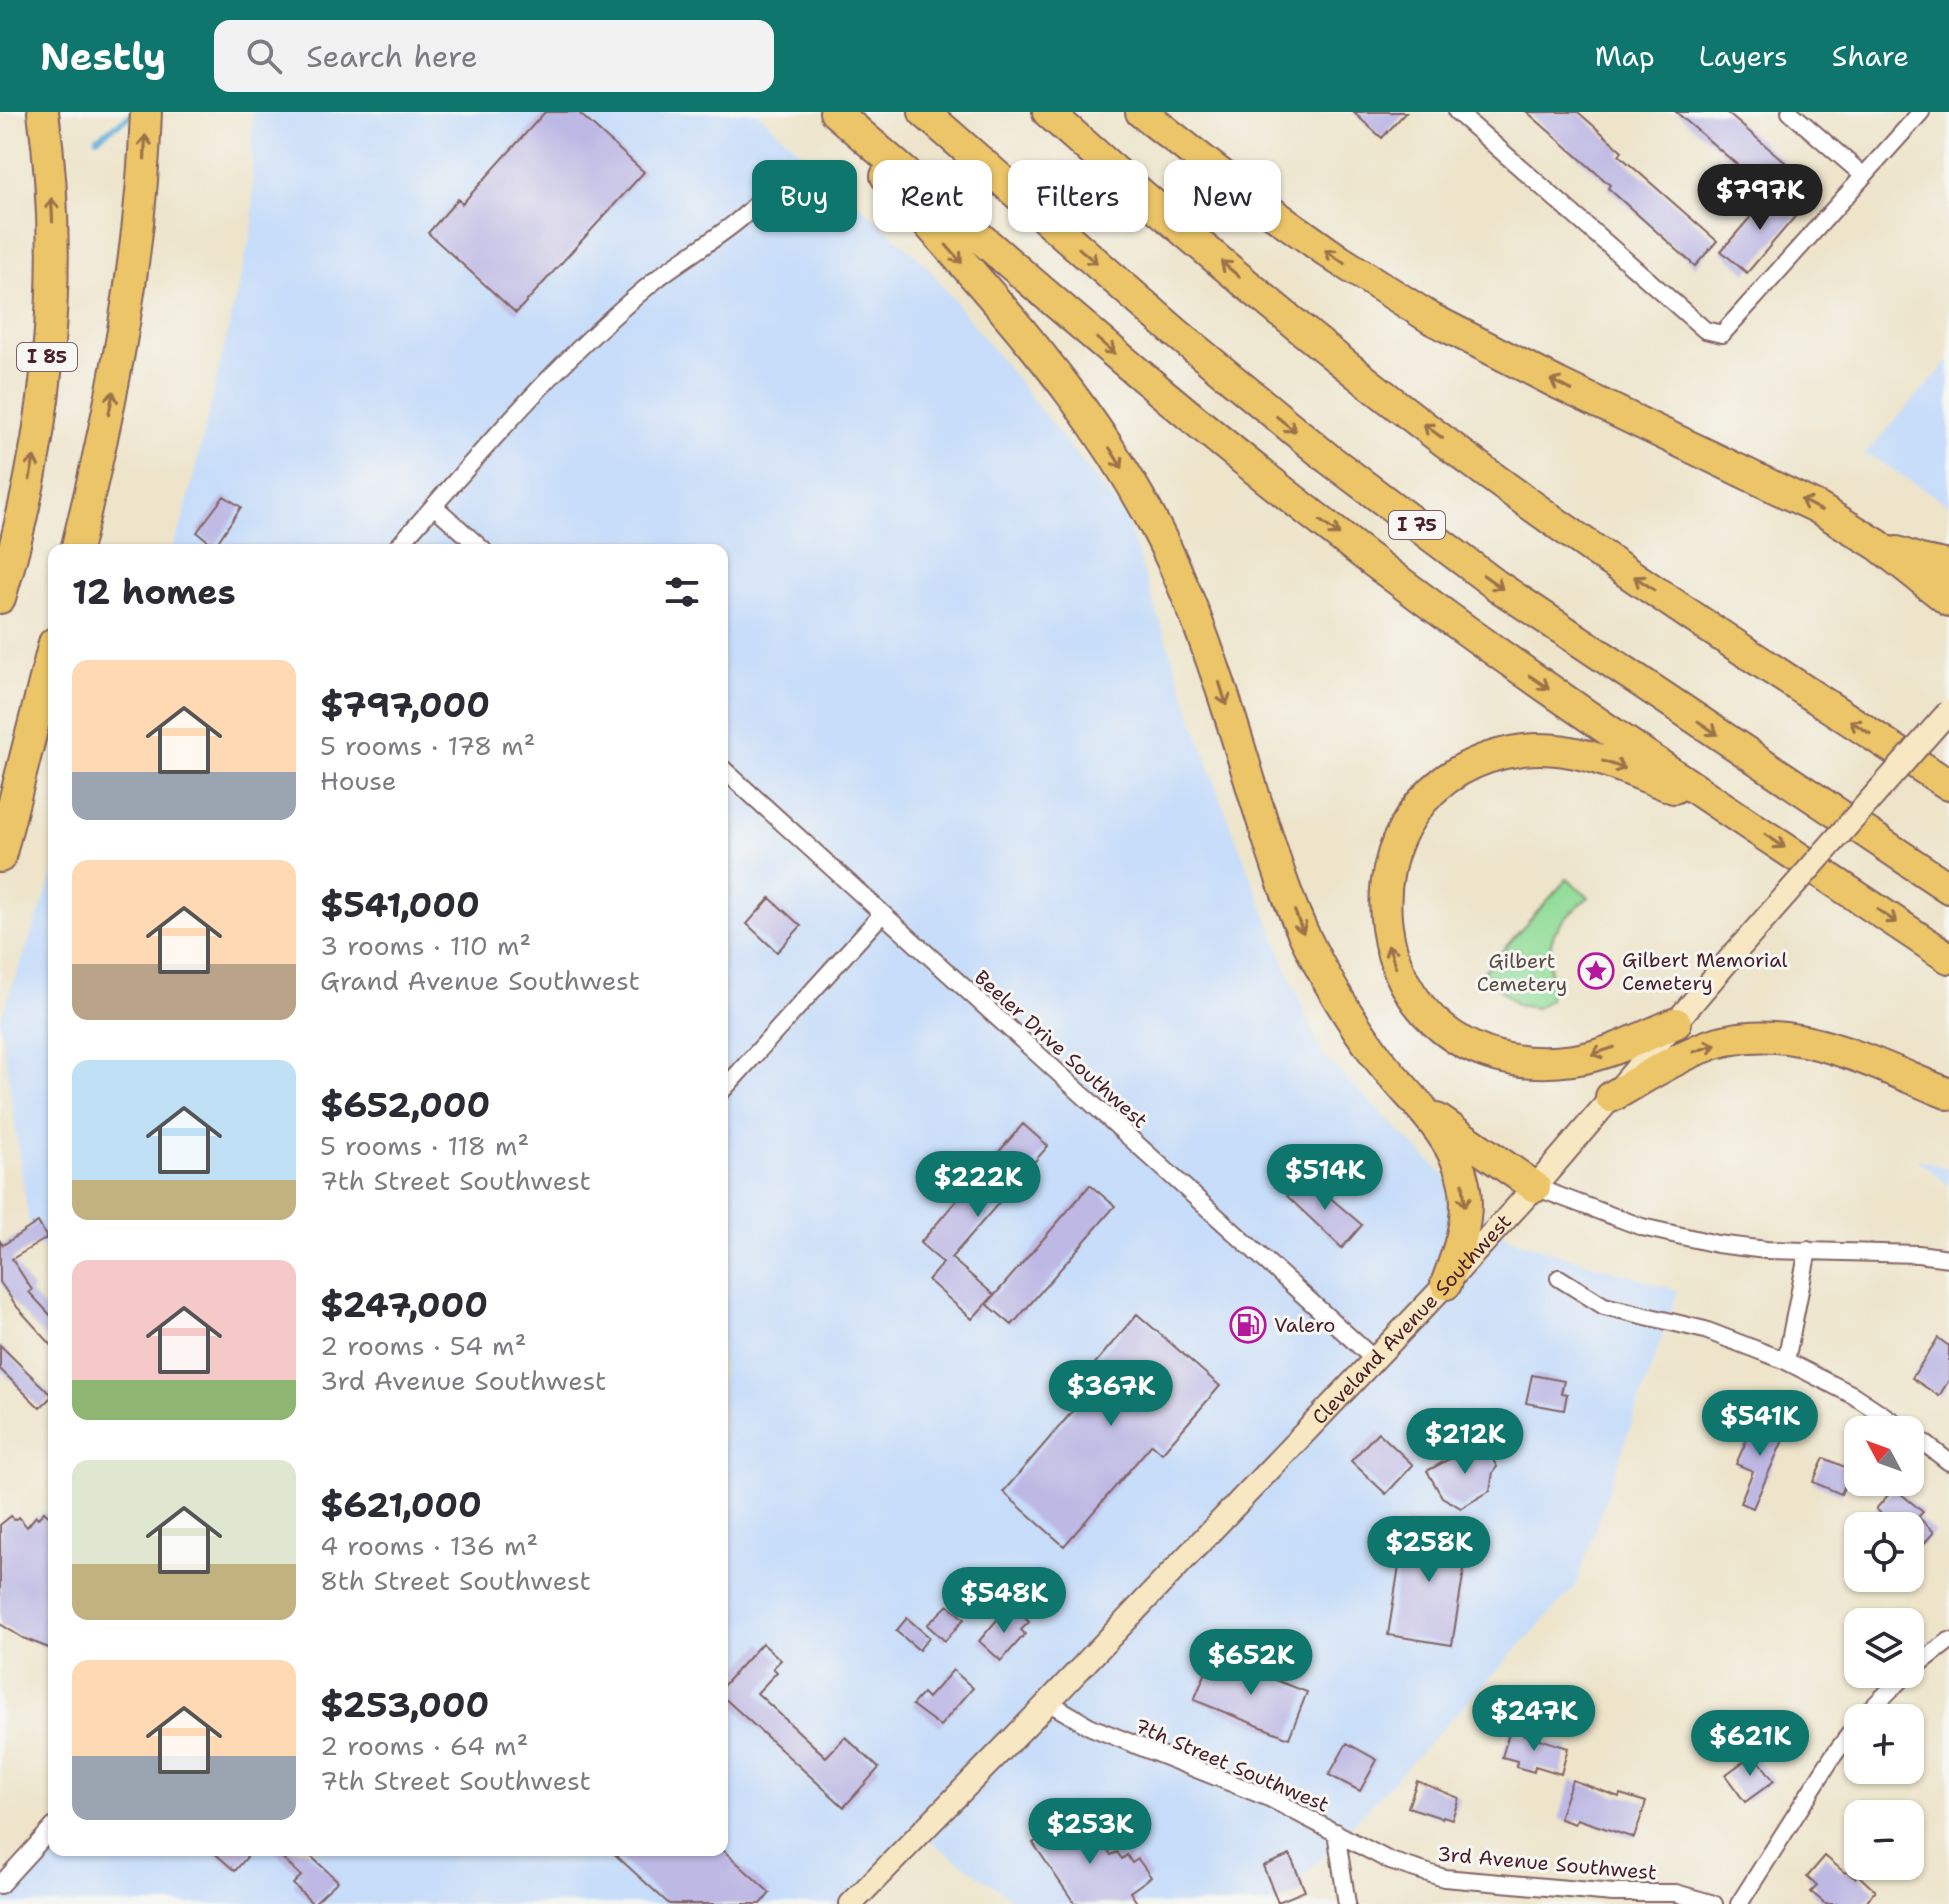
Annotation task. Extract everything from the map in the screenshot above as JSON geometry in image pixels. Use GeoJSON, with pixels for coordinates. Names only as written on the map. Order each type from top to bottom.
{"type":"FeatureCollection","features":[{"type":"Feature","properties":{"kind":"highway","name":"I 85"},"geometry":{"type":"LineString","coordinates":[[0,598],[28,490],[46,376],[53,233],[49,154],[43,112]]}},
{"type":"Feature","properties":{"kind":"highway"},"geometry":{"type":"LineString","coordinates":[[78,544],[120,354],[144,182],[146,112]]}},
{"type":"Feature","properties":{"kind":"highway"},"geometry":{"type":"LineString","coordinates":[[829,112],[1038,349],[1089,416],[1161,536],[1185,589],[1219,682],[1271,849],[1304,936],[1346,1012],[1449,1147],[1464,1183],[1464,1228],[1446,1284]]}},
{"type":"Feature","properties":{"kind":"highway"},"geometry":{"type":"LineString","coordinates":[[835,112],[1168,399],[1289,497],[1525,672],[1949,958]]}},
{"type":"Feature","properties":{"kind":"highway","name":"I 75"},"geometry":{"type":"LineString","coordinates":[[924,112],[1251,397],[1448,549],[1496,585],[1949,888]]}},
{"type":"Feature","properties":{"kind":"highway"},"geometry":{"type":"LineString","coordinates":[[1048,112],[1265,298],[1516,495],[1949,785]]}},
{"type":"Feature","properties":{"kind":"highway"},"geometry":{"type":"LineString","coordinates":[[1141,112],[1281,219],[1432,319],[1583,396],[1818,508],[1878,545],[1949,601]]}},
{"type":"Feature","properties":{"kind":"highway"},"geometry":{"type":"LineString","coordinates":[[1878,545],[1920,560],[1949,566]]}},
{"type":"Feature","properties":{"kind":"highway"},"geometry":{"type":"LineString","coordinates":[[0,783],[48,642]]}},
{"type":"Feature","properties":{"kind":"highway"},"geometry":{"type":"LineString","coordinates":[[0,857],[48,668]]}},
{"type":"Feature","properties":{"kind":"highway"},"geometry":{"type":"LineString","coordinates":[[1676,1023],[1576,1060],[1513,1060],[1488,1054],[1456,1040],[1436,1025],[1416,1002],[1397,972],[1386,930],[1387,877],[1395,849],[1409,821],[1447,780],[1471,766],[1524,750],[1554,750],[1583,755],[1726,808]]}},
{"type":"Feature","properties":{"kind":"highway"},"geometry":{"type":"LineString","coordinates":[[1611,1097],[1699,1049],[1738,1038],[1782,1036],[1819,1043],[1949,1094]]}},
{"type":"Feature","properties":{"kind":"highway"},"geometry":{"type":"LineString","coordinates":[[1417,1102],[1442,1123],[1535,1187]]}},
{"type":"Feature","properties":{"kind":"main road","name":"Cleveland Avenue Southwest"},"geometry":{"type":"LineString","coordinates":[[851,1904],[1446,1284],[1535,1187],[1734,954],[1949,711]]}},
{"type":"Feature","properties":{"kind":"street"},"geometry":{"type":"LineString","coordinates":[[1457,112],[1705,330],[1722,334],[1921,112]]}},
{"type":"Feature","properties":{"kind":"street"},"geometry":{"type":"LineString","coordinates":[[1790,112],[1864,176]]}},
{"type":"Feature","properties":{"kind":"street"},"geometry":{"type":"LineString","coordinates":[[400,544],[523,404],[587,340],[659,277],[743,216],[752,206]]}},
{"type":"Feature","properties":{"kind":"street"},"geometry":{"type":"LineString","coordinates":[[434,506],[476,544]]}},
{"type":"Feature","properties":{"kind":"street","name":"Beeler Drive Southwest"},"geometry":{"type":"LineString","coordinates":[[728,773],[1375,1360]]}},
{"type":"Feature","properties":{"kind":"street"},"geometry":{"type":"LineString","coordinates":[[728,1084],[882,914]]}},
{"type":"Feature","properties":{"kind":"street"},"geometry":{"type":"LineString","coordinates":[[1535,1187],[1642,1227],[1717,1244],[1766,1250],[1918,1254],[1949,1258]]}},
{"type":"Feature","properties":{"kind":"street"},"geometry":{"type":"LineString","coordinates":[[1786,1361],[1808,1250]]}},
{"type":"Feature","properties":{"kind":"street"},"geometry":{"type":"LineString","coordinates":[[1559,1278],[1604,1306],[1705,1330],[1786,1361],[1853,1395],[1885,1416]]}},
{"type":"Feature","properties":{"kind":"street"},"geometry":{"type":"LineString","coordinates":[[1924,1443],[1949,1462]]}},
{"type":"Feature","properties":{"kind":"street"},"geometry":{"type":"LineString","coordinates":[[1924,1660],[1949,1641]]}},
{"type":"Feature","properties":{"kind":"street"},"geometry":{"type":"LineString","coordinates":[[1876,1704],[1892,1688]]}},
{"type":"Feature","properties":{"kind":"street","name":"7th Street Southwest"},"geometry":{"type":"LineString","coordinates":[[1048,1702],[1091,1727],[1269,1798],[1336,1832],[1347,1904]]}},
{"type":"Feature","properties":{"kind":"street"},"geometry":{"type":"LineString","coordinates":[[1739,1904],[1844,1741]]}},
{"type":"Feature","properties":{"kind":"street","name":"3rd Avenue Southwest"},"geometry":{"type":"LineString","coordinates":[[1336,1832],[1390,1861],[1444,1878],[1613,1893],[1676,1893],[1714,1904]]}},
{"type":"Feature","properties":{"kind":"street"},"geometry":{"type":"LineString","coordinates":[[0,1885],[48,1833]]}},
{"type":"Feature","properties":{"kind":"shaded area"},"geometry":{"type":"Polygon","coordinates":[[[252,112],[757,112],[810,160],[752,160],[752,232],[857,232],[857,203],[873,217],[873,232],[890,232],[926,265],[1125,517],[1220,798],[1321,1054],[1508,1238],[1678,1291],[1575,1587],[1278,1904],[1020,1904],[917,1832],[845,1904],[0,1904],[48,1848],[48,1856],[728,1856],[728,544],[174,544],[184,517],[253,225],[252,112]]]}},
{"type":"Feature","properties":{"kind":"shaded area"},"geometry":{"type":"Polygon","coordinates":[[[1949,361],[1949,505],[1874,458],[1864,455],[1949,361]]]}},
{"type":"Feature","properties":{"kind":"shaded area"},"geometry":{"type":"Polygon","coordinates":[[[48,889],[48,1252],[31,1237],[0,1020],[48,889]]]}},
{"type":"Feature","properties":{"kind":"shaded area"},"geometry":{"type":"Polygon","coordinates":[[[1916,1158],[1949,1169],[1949,1186],[1916,1158]]]}},
{"type":"Feature","properties":{"kind":"green space","name":"Gilbert Cemetery"},"geometry":{"type":"Polygon","coordinates":[[[1567,879],[1589,897],[1572,911],[1554,933],[1550,953],[1549,1000],[1536,1008],[1517,1005],[1482,973],[1567,879]]]}},
{"type":"Feature","properties":{"kind":"building"},"geometry":{"type":"Polygon","coordinates":[[[545,112],[578,112],[644,172],[516,313],[428,233],[458,199],[462,204],[545,112]]]}},
{"type":"Feature","properties":{"kind":"building"},"geometry":{"type":"Polygon","coordinates":[[[1353,112],[1406,112],[1382,138],[1353,112]]]}},
{"type":"Feature","properties":{"kind":"building"},"geometry":{"type":"Polygon","coordinates":[[[1527,112],[1578,112],[1622,151],[1619,155],[1717,241],[1695,266],[1527,112]]]}},
{"type":"Feature","properties":{"kind":"building"},"geometry":{"type":"Polygon","coordinates":[[[1676,112],[1726,112],[1785,162],[1763,187],[1676,112]]]}},
{"type":"Feature","properties":{"kind":"building"},"geometry":{"type":"Polygon","coordinates":[[[1773,191],[1798,213],[1747,273],[1721,251],[1773,191]]]}},
{"type":"Feature","properties":{"kind":"building"},"geometry":{"type":"Polygon","coordinates":[[[224,496],[241,507],[216,544],[197,532],[224,496]]]}},
{"type":"Feature","properties":{"kind":"building"},"geometry":{"type":"Polygon","coordinates":[[[770,898],[801,926],[777,952],[747,924],[770,898]]]}},
{"type":"Feature","properties":{"kind":"building"},"geometry":{"type":"Polygon","coordinates":[[[1023,1124],[1048,1146],[951,1258],[994,1295],[972,1319],[928,1280],[943,1263],[920,1243],[1023,1124]]]}},
{"type":"Feature","properties":{"kind":"building"},"geometry":{"type":"Polygon","coordinates":[[[1305,1176],[1362,1225],[1342,1248],[1287,1196],[1305,1176]]]}},
{"type":"Feature","properties":{"kind":"building"},"geometry":{"type":"Polygon","coordinates":[[[1090,1185],[1115,1206],[1012,1325],[987,1304],[1090,1185]]]}},
{"type":"Feature","properties":{"kind":"building"},"geometry":{"type":"Polygon","coordinates":[[[38,1222],[47,1238],[12,1259],[32,1290],[29,1292],[48,1313],[48,1341],[17,1307],[0,1282],[0,1241],[3,1245],[38,1222]]]}},
{"type":"Feature","properties":{"kind":"building"},"geometry":{"type":"Polygon","coordinates":[[[1137,1314],[1220,1386],[1162,1453],[1152,1444],[1064,1546],[1003,1492],[1090,1391],[1080,1381],[1137,1314]]]}},
{"type":"Feature","properties":{"kind":"building"},"geometry":{"type":"Polygon","coordinates":[[[1938,1338],[1949,1346],[1949,1380],[1939,1396],[1912,1378],[1938,1338]]]}},
{"type":"Feature","properties":{"kind":"building"},"geometry":{"type":"Polygon","coordinates":[[[0,1345],[48,1392],[48,1400],[40,1408],[0,1369],[0,1345]]]}},
{"type":"Feature","properties":{"kind":"building"},"geometry":{"type":"Polygon","coordinates":[[[1532,1375],[1564,1381],[1561,1393],[1567,1394],[1564,1410],[1526,1403],[1532,1375]]]}},
{"type":"Feature","properties":{"kind":"building"},"geometry":{"type":"Polygon","coordinates":[[[1767,1422],[1787,1431],[1753,1508],[1740,1503],[1753,1471],[1736,1464],[1754,1423],[1765,1428],[1767,1422]]]}},
{"type":"Feature","properties":{"kind":"building"},"geometry":{"type":"Polygon","coordinates":[[[1378,1432],[1413,1465],[1386,1494],[1351,1461],[1378,1432]]]}},
{"type":"Feature","properties":{"kind":"building"},"geometry":{"type":"Polygon","coordinates":[[[1482,1441],[1497,1467],[1493,1472],[1490,1491],[1461,1508],[1442,1497],[1427,1471],[1482,1441]]]}},
{"type":"Feature","properties":{"kind":"building"},"geometry":{"type":"Polygon","coordinates":[[[1824,1458],[1844,1467],[1841,1494],[1813,1482],[1824,1458]]]}},
{"type":"Feature","properties":{"kind":"building"},"geometry":{"type":"Polygon","coordinates":[[[1887,1496],[1904,1496],[1923,1512],[1879,1512],[1876,1509],[1887,1496]]]}},
{"type":"Feature","properties":{"kind":"building"},"geometry":{"type":"Polygon","coordinates":[[[44,1512],[48,1516],[48,1648],[0,1624],[0,1525],[11,1516],[14,1520],[19,1517],[27,1527],[36,1516],[38,1518],[44,1512]]]}},
{"type":"Feature","properties":{"kind":"building"},"geometry":{"type":"Polygon","coordinates":[[[1406,1522],[1470,1532],[1452,1645],[1388,1635],[1406,1522]]]}},
{"type":"Feature","properties":{"kind":"building"},"geometry":{"type":"Polygon","coordinates":[[[1924,1523],[1934,1532],[1924,1544],[1924,1523]]]}},
{"type":"Feature","properties":{"kind":"building"},"geometry":{"type":"Polygon","coordinates":[[[948,1605],[964,1619],[945,1641],[927,1625],[948,1605]]]}},
{"type":"Feature","properties":{"kind":"building"},"geometry":{"type":"Polygon","coordinates":[[[1017,1611],[1029,1622],[1021,1630],[1025,1634],[1001,1661],[979,1641],[1002,1614],[1009,1620],[1017,1611]]]}},
{"type":"Feature","properties":{"kind":"building"},"geometry":{"type":"Polygon","coordinates":[[[907,1618],[929,1637],[919,1650],[896,1631],[907,1618]]]}},
{"type":"Feature","properties":{"kind":"building"},"geometry":{"type":"Polygon","coordinates":[[[762,1643],[781,1660],[773,1668],[777,1672],[757,1693],[826,1757],[845,1737],[879,1768],[844,1807],[728,1701],[728,1680],[762,1643]]]}},
{"type":"Feature","properties":{"kind":"building"},"geometry":{"type":"Polygon","coordinates":[[[1213,1656],[1307,1692],[1289,1738],[1194,1700],[1213,1656]]]}},
{"type":"Feature","properties":{"kind":"building"},"geometry":{"type":"Polygon","coordinates":[[[953,1670],[973,1688],[940,1726],[912,1705],[923,1693],[928,1698],[953,1670]]]}},
{"type":"Feature","properties":{"kind":"building"},"geometry":{"type":"Polygon","coordinates":[[[1510,1730],[1568,1748],[1561,1774],[1535,1766],[1534,1772],[1516,1767],[1517,1761],[1502,1757],[1510,1730]]]}},
{"type":"Feature","properties":{"kind":"building"},"geometry":{"type":"Polygon","coordinates":[[[1742,1732],[1756,1741],[1747,1755],[1733,1746],[1742,1732]]]}},
{"type":"Feature","properties":{"kind":"building"},"geometry":{"type":"Polygon","coordinates":[[[1347,1743],[1377,1760],[1360,1791],[1329,1775],[1347,1743]]]}},
{"type":"Feature","properties":{"kind":"building"},"geometry":{"type":"Polygon","coordinates":[[[1754,1754],[1774,1781],[1745,1802],[1725,1775],[1754,1754]]]}},
{"type":"Feature","properties":{"kind":"building"},"geometry":{"type":"Polygon","coordinates":[[[1572,1780],[1619,1797],[1620,1794],[1646,1802],[1634,1838],[1577,1819],[1575,1824],[1560,1819],[1572,1780]]]}},
{"type":"Feature","properties":{"kind":"building"},"geometry":{"type":"Polygon","coordinates":[[[1417,1781],[1459,1798],[1452,1819],[1408,1807],[1417,1781]]]}},
{"type":"Feature","properties":{"kind":"building"},"geometry":{"type":"Polygon","coordinates":[[[1076,1814],[1094,1840],[1099,1837],[1111,1855],[1117,1852],[1122,1859],[1127,1855],[1132,1863],[1138,1859],[1151,1877],[1130,1892],[1138,1904],[1075,1904],[1033,1843],[1076,1814]]]}},
{"type":"Feature","properties":{"kind":"building"},"geometry":{"type":"Polygon","coordinates":[[[728,1855],[770,1893],[761,1904],[669,1904],[617,1856],[728,1855]]]}},
{"type":"Feature","properties":{"kind":"building"},"geometry":{"type":"Polygon","coordinates":[[[1290,1855],[1305,1891],[1278,1902],[1263,1866],[1290,1855]]]}},
{"type":"Feature","properties":{"kind":"building"},"geometry":{"type":"Polygon","coordinates":[[[218,1856],[248,1856],[235,1871],[218,1856]]]}},
{"type":"Feature","properties":{"kind":"building"},"geometry":{"type":"Polygon","coordinates":[[[280,1856],[311,1856],[338,1881],[313,1904],[293,1884],[301,1876],[280,1856]]]}},
{"type":"Feature","properties":{"kind":"building"},"geometry":{"type":"Polygon","coordinates":[[[1825,1856],[1844,1872],[1844,1880],[1863,1880],[1875,1891],[1864,1904],[1826,1904],[1811,1892],[1817,1886],[1807,1877],[1825,1856]]]}},
{"type":"Feature","properties":{"kind":"waterway"},"geometry":{"type":"LineString","coordinates":[[97,138],[136,112]]}},
{"type":"Feature","properties":{"kind":"place","name":"Gilbert Memorial Cemetery"},"geometry":{"type":"Point","coordinates":[1596,971]}},
{"type":"Feature","properties":{"kind":"place","name":"Valero"},"geometry":{"type":"Point","coordinates":[1248,1325]}}]}
